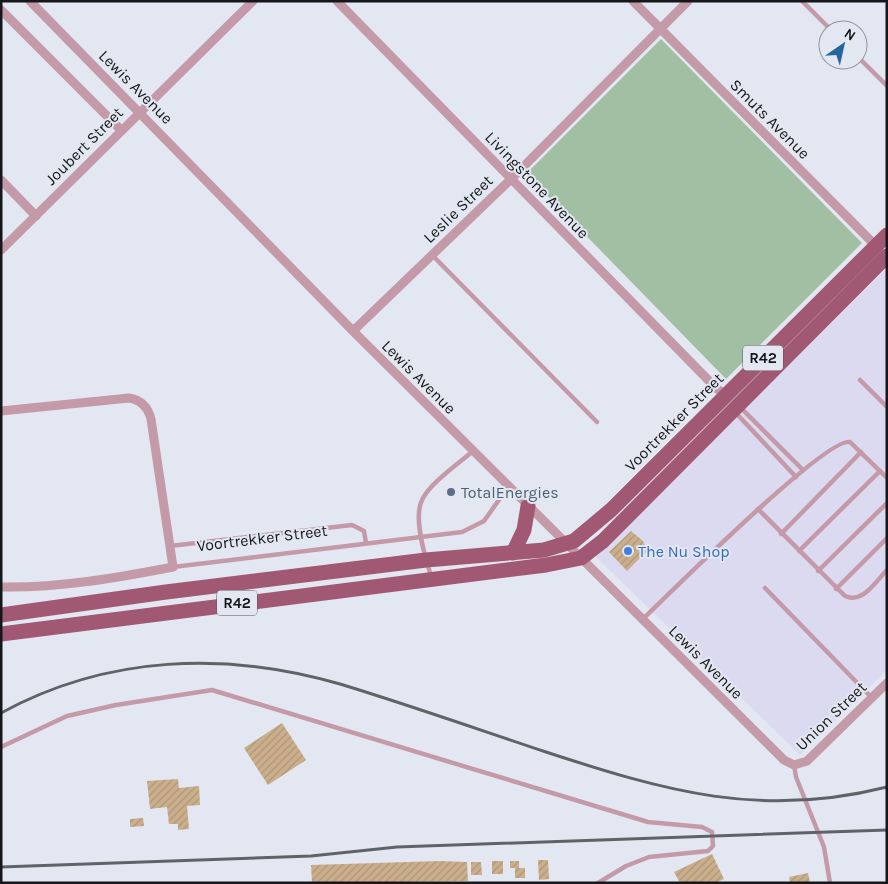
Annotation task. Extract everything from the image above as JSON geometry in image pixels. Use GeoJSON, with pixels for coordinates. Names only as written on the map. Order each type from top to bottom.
{"type":"FeatureCollection","features":[{"type":"Feature","properties":{"kind":"main road","name":"Voortrekker Street"},"geometry":{"type":"LineString","coordinates":[[580,558],[603,541],[737,409],[884,254],[887,235]]}},
{"type":"Feature","properties":{"kind":"main road","name":"Voortrekker Street"},"geometry":{"type":"LineString","coordinates":[[567,544],[587,532],[611,510],[722,394],[884,254]]}},
{"type":"Feature","properties":{"kind":"main road"},"geometry":{"type":"LineString","coordinates":[[513,553],[527,520],[528,506]]}},
{"type":"Feature","properties":{"kind":"main road","name":"R42"},"geometry":{"type":"LineString","coordinates":[[1,615],[203,587],[426,560],[513,553],[567,544]]}},
{"type":"Feature","properties":{"kind":"main road","name":"R42"},"geometry":{"type":"LineString","coordinates":[[1,634],[546,565],[580,558]]}},
{"type":"Feature","properties":{"kind":"main road"},"geometry":{"type":"LineString","coordinates":[[203,587],[205,608]]}},
{"type":"Feature","properties":{"kind":"street","name":"Lewis Avenue"},"geometry":{"type":"LineString","coordinates":[[30,1],[472,451],[780,756],[794,765]]}},
{"type":"Feature","properties":{"kind":"street","name":"Joubert Street"},"geometry":{"type":"LineString","coordinates":[[1,250],[253,1]]}},
{"type":"Feature","properties":{"kind":"street","name":"Livingstone Avenue"},"geometry":{"type":"LineString","coordinates":[[338,1],[510,180],[722,394]]}},
{"type":"Feature","properties":{"kind":"street","name":"Smuts Avenue"},"geometry":{"type":"LineString","coordinates":[[633,1],[884,254]]}},
{"type":"Feature","properties":{"kind":"street","name":"Leslie Street"},"geometry":{"type":"LineString","coordinates":[[353,331],[510,180],[688,1]]}},
{"type":"Feature","properties":{"kind":"street"},"geometry":{"type":"LineString","coordinates":[[1,10],[121,130]]}},
{"type":"Feature","properties":{"kind":"street"},"geometry":{"type":"LineString","coordinates":[[1,180],[36,216]]}},
{"type":"Feature","properties":{"kind":"street"},"geometry":{"type":"LineString","coordinates":[[1,411],[119,399],[135,399],[140,402],[148,410],[151,419],[173,567]]}},
{"type":"Feature","properties":{"kind":"street","name":"Voortrekker Street"},"geometry":{"type":"LineString","coordinates":[[1,587],[41,587],[76,583],[173,567]]}},
{"type":"Feature","properties":{"kind":"street","name":"Union Street"},"geometry":{"type":"LineString","coordinates":[[794,765],[809,760],[887,683]]}},
{"type":"Feature","properties":{"kind":"lane"},"geometry":{"type":"LineString","coordinates":[[802,1],[821,20]]}},
{"type":"Feature","properties":{"kind":"lane"},"geometry":{"type":"LineString","coordinates":[[868,67],[887,86]]}},
{"type":"Feature","properties":{"kind":"lane"},"geometry":{"type":"LineString","coordinates":[[432,255],[597,422]]}},
{"type":"Feature","properties":{"kind":"lane"},"geometry":{"type":"LineString","coordinates":[[860,380],[887,407]]}},
{"type":"Feature","properties":{"kind":"lane","name":"Livingstone Avenue"},"geometry":{"type":"LineString","coordinates":[[722,394],[803,470]]}},
{"type":"Feature","properties":{"kind":"lane","name":"Livingstone Avenue"},"geometry":{"type":"LineString","coordinates":[[737,409],[796,477]]}},
{"type":"Feature","properties":{"kind":"lane"},"geometry":{"type":"LineString","coordinates":[[642,619],[758,508],[803,470],[842,442],[850,442],[887,478]]}},
{"type":"Feature","properties":{"kind":"lane"},"geometry":{"type":"LineString","coordinates":[[431,579],[421,536],[419,508],[422,500],[433,487],[472,451]]}},
{"type":"Feature","properties":{"kind":"lane"},"geometry":{"type":"LineString","coordinates":[[781,534],[861,452]]}},
{"type":"Feature","properties":{"kind":"lane"},"geometry":{"type":"LineString","coordinates":[[799,551],[880,471]]}},
{"type":"Feature","properties":{"kind":"lane","name":"Voortrekker Street"},"geometry":{"type":"LineString","coordinates":[[173,567],[462,532],[477,526],[490,514],[508,487]]}},
{"type":"Feature","properties":{"kind":"lane"},"geometry":{"type":"LineString","coordinates":[[818,571],[887,502]]}},
{"type":"Feature","properties":{"kind":"lane"},"geometry":{"type":"LineString","coordinates":[[758,508],[781,534],[845,596],[857,598],[864,594],[887,571]]}},
{"type":"Feature","properties":{"kind":"lane"},"geometry":{"type":"LineString","coordinates":[[170,546],[352,525],[364,531],[366,543]]}},
{"type":"Feature","properties":{"kind":"lane"},"geometry":{"type":"LineString","coordinates":[[836,589],[887,538]]}},
{"type":"Feature","properties":{"kind":"lane"},"geometry":{"type":"LineString","coordinates":[[765,588],[872,698]]}},
{"type":"Feature","properties":{"kind":"lane"},"geometry":{"type":"LineString","coordinates":[[1,747],[67,716],[116,705],[212,690],[648,822],[702,826],[712,832],[713,846],[708,851],[649,857],[626,866],[598,883]]}},
{"type":"Feature","properties":{"kind":"lane"},"geometry":{"type":"LineString","coordinates":[[794,765],[796,777],[824,847],[830,883]]}},
{"type":"Feature","properties":{"kind":"shaded area"},"geometry":{"type":"Polygon","coordinates":[[[887,268],[887,670],[800,755],[596,557],[887,268]]]}},
{"type":"Feature","properties":{"kind":"green space"},"geometry":{"type":"Polygon","coordinates":[[[661,39],[862,243],[726,379],[526,174],[661,39]]]}},
{"type":"Feature","properties":{"kind":"building","name":"The Nu Shop"},"geometry":{"type":"Polygon","coordinates":[[[631,531],[643,541],[647,551],[627,571],[609,552],[631,531]]]}},
{"type":"Feature","properties":{"kind":"building"},"geometry":{"type":"Polygon","coordinates":[[[282,723],[306,760],[268,785],[244,748],[282,723]]]}},
{"type":"Feature","properties":{"kind":"building"},"geometry":{"type":"Polygon","coordinates":[[[178,779],[179,788],[199,786],[200,805],[187,806],[189,829],[178,830],[178,824],[169,824],[167,807],[150,809],[147,781],[178,779]]]}},
{"type":"Feature","properties":{"kind":"building"},"geometry":{"type":"Polygon","coordinates":[[[143,818],[144,826],[130,827],[130,819],[143,818]]]}},
{"type":"Feature","properties":{"kind":"building"},"geometry":{"type":"Polygon","coordinates":[[[712,854],[724,879],[715,883],[680,883],[674,872],[712,854]]]}},
{"type":"Feature","properties":{"kind":"building"},"geometry":{"type":"Polygon","coordinates":[[[538,860],[548,860],[549,879],[539,880],[538,860]]]}},
{"type":"Feature","properties":{"kind":"building"},"geometry":{"type":"Polygon","coordinates":[[[440,861],[467,862],[468,881],[312,883],[311,865],[440,861]]]}},
{"type":"Feature","properties":{"kind":"building"},"geometry":{"type":"Polygon","coordinates":[[[492,861],[503,861],[503,874],[492,874],[492,861]]]}},
{"type":"Feature","properties":{"kind":"building"},"geometry":{"type":"Polygon","coordinates":[[[510,861],[519,861],[519,868],[525,868],[525,878],[515,878],[515,868],[510,868],[510,861]]]}},
{"type":"Feature","properties":{"kind":"building"},"geometry":{"type":"Polygon","coordinates":[[[471,862],[481,862],[482,875],[471,875],[471,862]]]}},
{"type":"Feature","properties":{"kind":"building"},"geometry":{"type":"Polygon","coordinates":[[[808,873],[810,883],[790,883],[789,877],[808,873]]]}},
{"type":"Feature","properties":{"kind":"railway"},"geometry":{"type":"LineString","coordinates":[[1,713],[41,694],[83,679],[125,670],[168,664],[211,663],[254,666],[297,673],[340,684],[590,766],[673,789],[755,800],[797,801],[841,796],[887,787]]}},
{"type":"Feature","properties":{"kind":"railway"},"geometry":{"type":"LineString","coordinates":[[1,867],[311,856],[397,847],[887,830]]}},
{"type":"Feature","properties":{"kind":"place","name":"TotalEnergies"},"geometry":{"type":"Point","coordinates":[451,492]}},
{"type":"Feature","properties":{"kind":"place","name":"The Nu Shop"},"geometry":{"type":"Point","coordinates":[628,551]}}]}
